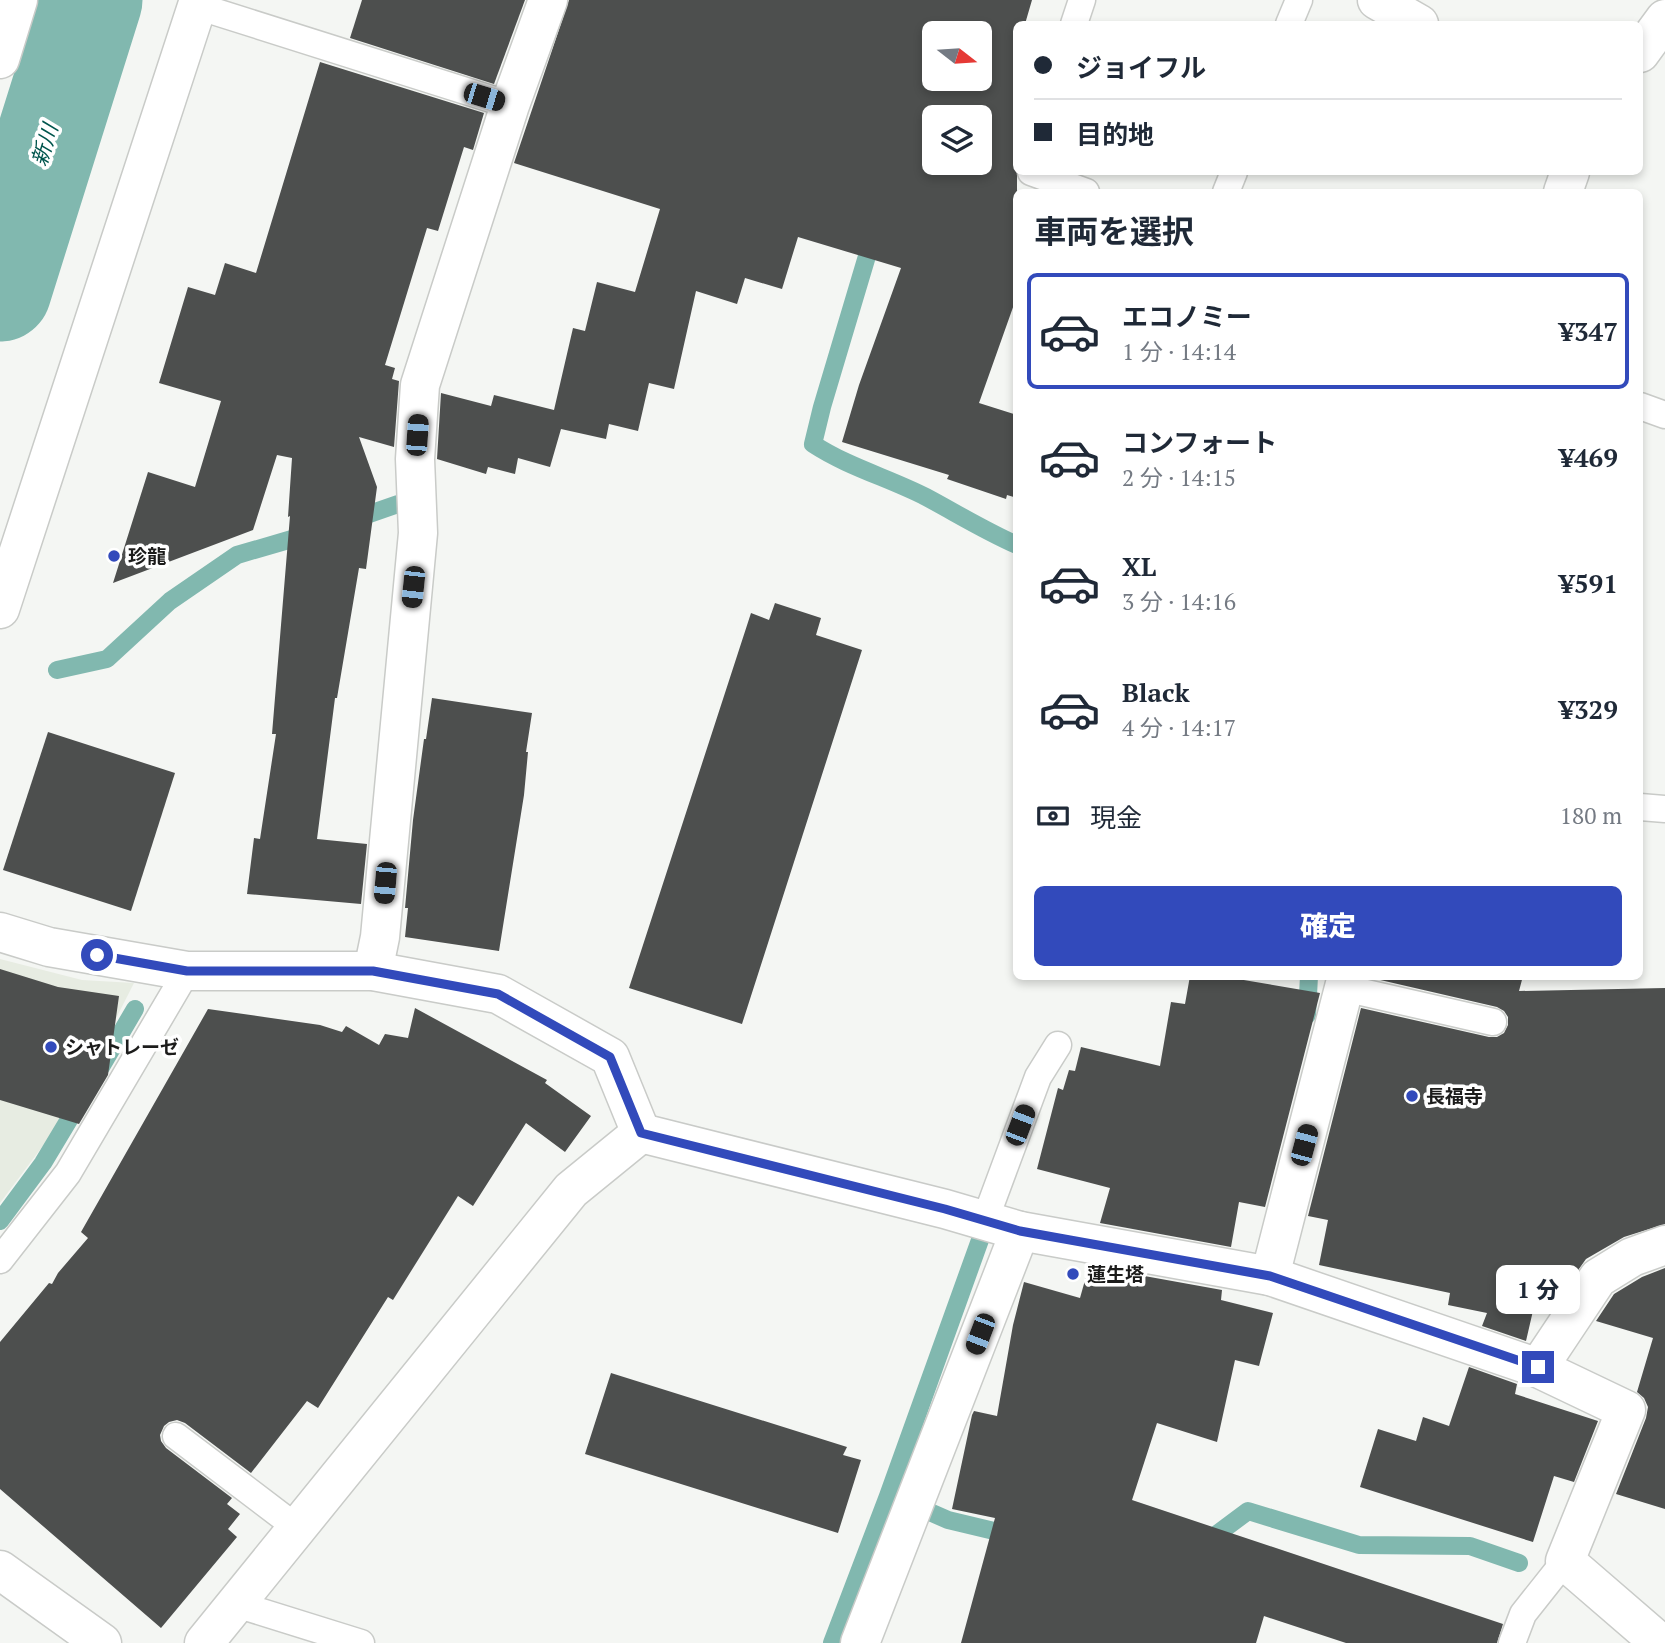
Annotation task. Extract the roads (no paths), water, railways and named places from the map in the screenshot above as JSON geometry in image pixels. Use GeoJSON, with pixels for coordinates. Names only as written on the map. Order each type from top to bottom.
{"type":"FeatureCollection","features":[{"type":"Feature","properties":{"kind":"street"},"geometry":{"type":"LineString","coordinates":[[0,59],[18,0]]}},
{"type":"Feature","properties":{"kind":"street"},"geometry":{"type":"LineString","coordinates":[[373,971],[380,937],[418,533],[415,459],[420,385],[510,105],[548,0]]}},
{"type":"Feature","properties":{"kind":"street"},"geometry":{"type":"LineString","coordinates":[[1377,0],[1414,21]]}},
{"type":"Feature","properties":{"kind":"street"},"geometry":{"type":"LineString","coordinates":[[0,609],[198,3]]}},
{"type":"Feature","properties":{"kind":"street"},"geometry":{"type":"LineString","coordinates":[[0,932],[49,947],[187,971],[373,971],[498,994],[610,1057],[641,1133]]}},
{"type":"Feature","properties":{"kind":"street"},"geometry":{"type":"LineString","coordinates":[[1270,1276],[1345,982]]}},
{"type":"Feature","properties":{"kind":"street"},"geometry":{"type":"LineString","coordinates":[[641,1133],[1002,1226],[1270,1276],[1538,1367],[1626,1410],[1566,1561],[1660,1643]]}},
{"type":"Feature","properties":{"kind":"street"},"geometry":{"type":"LineString","coordinates":[[204,1643],[571,1190],[641,1133]]}},
{"type":"Feature","properties":{"kind":"street"},"geometry":{"type":"LineString","coordinates":[[860,1643],[1002,1226]]}},
{"type":"Feature","properties":{"kind":"street"},"geometry":{"type":"LineString","coordinates":[[1538,1367],[1598,1278],[1632,1256],[1665,1245]]}},
{"type":"Feature","properties":{"kind":"street"},"geometry":{"type":"LineString","coordinates":[[0,1570],[16,1596],[102,1643]]}},
{"type":"Feature","properties":{"kind":"lane"},"geometry":{"type":"LineString","coordinates":[[1075,21],[1082,0]]}},
{"type":"Feature","properties":{"kind":"lane"},"geometry":{"type":"LineString","coordinates":[[1290,21],[1299,0]]}},
{"type":"Feature","properties":{"kind":"lane"},"geometry":{"type":"LineString","coordinates":[[198,3],[510,105]]}},
{"type":"Feature","properties":{"kind":"lane"},"geometry":{"type":"LineString","coordinates":[[1039,175],[1078,189]]}},
{"type":"Feature","properties":{"kind":"lane"},"geometry":{"type":"LineString","coordinates":[[1643,407],[1665,415]]}},
{"type":"Feature","properties":{"kind":"lane"},"geometry":{"type":"LineString","coordinates":[[1643,807],[1665,809]]}},
{"type":"Feature","properties":{"kind":"lane"},"geometry":{"type":"LineString","coordinates":[[0,1260],[68,1173],[187,971]]}},
{"type":"Feature","properties":{"kind":"lane"},"geometry":{"type":"LineString","coordinates":[[1345,982],[1493,1022]]}},
{"type":"Feature","properties":{"kind":"lane"},"geometry":{"type":"LineString","coordinates":[[1002,1226],[1038,1077],[1058,1045]]}},
{"type":"Feature","properties":{"kind":"lane"},"geometry":{"type":"LineString","coordinates":[[176,1436],[296,1527]]}},
{"type":"Feature","properties":{"kind":"lane"},"geometry":{"type":"LineString","coordinates":[[1512,1643],[1523,1614],[1566,1561]]}},
{"type":"Feature","properties":{"kind":"lane"},"geometry":{"type":"LineString","coordinates":[[236,1604],[361,1643]]}},
{"type":"Feature","properties":{"kind":"waterway","name":"新川"},"geometry":{"type":"LineString","coordinates":[[0,290],[91,0]]}},
{"type":"Feature","properties":{"kind":"waterway"},"geometry":{"type":"LineString","coordinates":[[873,236],[813,444],[840,459],[912,490],[1013,543]]}},
{"type":"Feature","properties":{"kind":"waterway"},"geometry":{"type":"LineString","coordinates":[[352,520],[398,504]]}},
{"type":"Feature","properties":{"kind":"waterway"},"geometry":{"type":"LineString","coordinates":[[57,670],[107,659],[170,601],[237,555],[309,534]]}},
{"type":"Feature","properties":{"kind":"waterway"},"geometry":{"type":"LineString","coordinates":[[1307,1015],[1309,980]]}},
{"type":"Feature","properties":{"kind":"waterway"},"geometry":{"type":"LineString","coordinates":[[101,1067],[135,1009]]}},
{"type":"Feature","properties":{"kind":"waterway"},"geometry":{"type":"LineString","coordinates":[[0,1221],[43,1163],[79,1103]]}},
{"type":"Feature","properties":{"kind":"waterway"},"geometry":{"type":"LineString","coordinates":[[832,1643],[980,1240]]}},
{"type":"Feature","properties":{"kind":"waterway"},"geometry":{"type":"LineString","coordinates":[[1205,1543],[1248,1511],[1359,1545],[1470,1546],[1519,1563]]}},
{"type":"Feature","properties":{"kind":"waterway"},"geometry":{"type":"LineString","coordinates":[[932,1513],[948,1520],[1015,1536]]}},
{"type":"Feature","properties":{"kind":"place","name":"珍龍"},"geometry":{"type":"Point","coordinates":[114,556]}},
{"type":"Feature","properties":{"kind":"place","name":"シャトレーゼ"},"geometry":{"type":"Point","coordinates":[51,1047]}},
{"type":"Feature","properties":{"kind":"place","name":"長福寺"},"geometry":{"type":"Point","coordinates":[1412,1096]}},
{"type":"Feature","properties":{"kind":"place","name":"蓮生塔"},"geometry":{"type":"Point","coordinates":[1073,1274]}}]}
